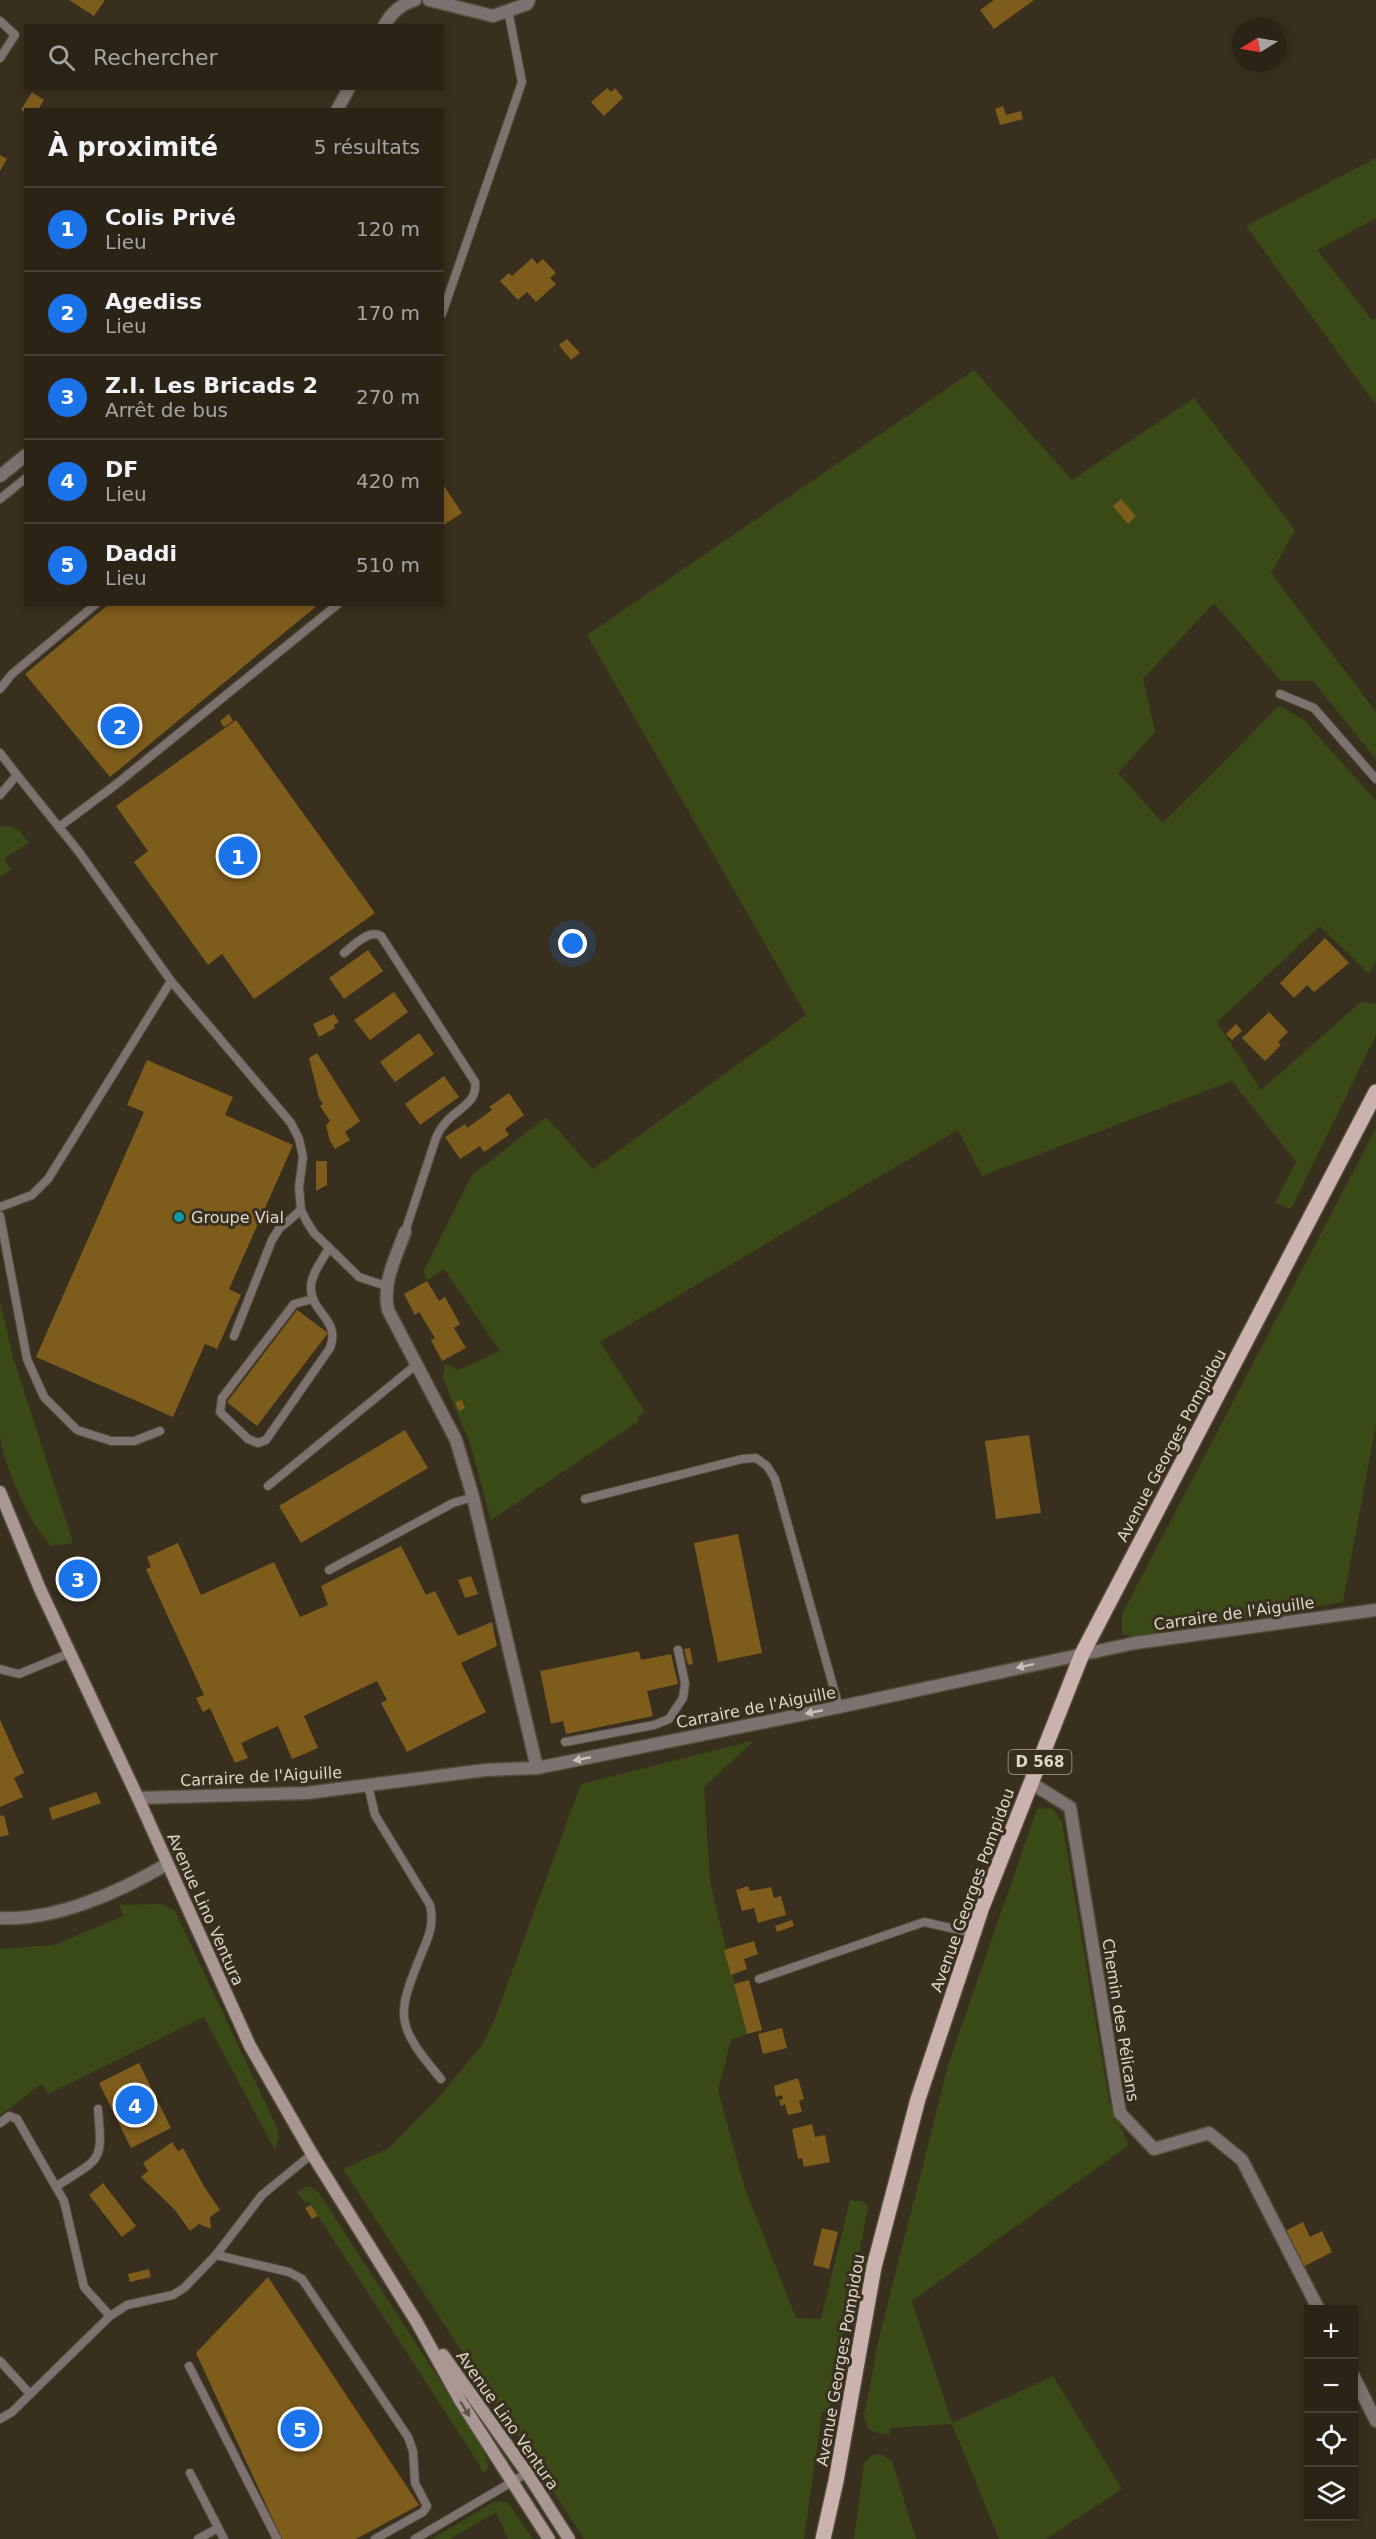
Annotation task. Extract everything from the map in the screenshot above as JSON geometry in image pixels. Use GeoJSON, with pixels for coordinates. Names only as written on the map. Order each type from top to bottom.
{"type":"FeatureCollection","features":[{"type":"Feature","properties":{"kind":"main road","name":"Avenue Georges Pompidou"},"geometry":{"type":"LineString","coordinates":[[823,2539],[836,2481],[874,2266],[918,2099],[973,1933],[1082,1654],[1376,1092]]}},
{"type":"Feature","properties":{"kind":"main road","name":"Avenue Lino Ventura"},"geometry":{"type":"LineString","coordinates":[[0,1492],[40,1589],[250,2046],[312,2154],[417,2321],[461,2402],[549,2539]]}},
{"type":"Feature","properties":{"kind":"main road","name":"Avenue Lino Ventura"},"geometry":{"type":"LineString","coordinates":[[417,2321],[527,2473],[569,2539]]}},
{"type":"Feature","properties":{"kind":"main road","name":"Avenue Georges Pompidou"},"geometry":{"type":"LineString","coordinates":[[829,2539],[836,2481]]}},
{"type":"Feature","properties":{"kind":"street"},"geometry":{"type":"LineString","coordinates":[[429,0],[493,16],[527,4],[528,0]]}},
{"type":"Feature","properties":{"kind":"street"},"geometry":{"type":"LineString","coordinates":[[386,24],[407,1]]}},
{"type":"Feature","properties":{"kind":"street"},"geometry":{"type":"LineString","coordinates":[[338,108],[348,90]]}},
{"type":"Feature","properties":{"kind":"street"},"geometry":{"type":"LineString","coordinates":[[0,476],[24,457]]}},
{"type":"Feature","properties":{"kind":"street"},"geometry":{"type":"LineString","coordinates":[[405,1232],[386,1286],[385,1296],[388,1310],[456,1440],[473,1497],[537,1768]]}},
{"type":"Feature","properties":{"kind":"street","name":"Carraire de l'Aiguille"},"geometry":{"type":"LineString","coordinates":[[138,1798],[307,1794],[484,1770],[537,1768],[839,1707],[1135,1643],[1376,1610]]}},
{"type":"Feature","properties":{"kind":"street","name":"Chemin des Pélicans"},"geometry":{"type":"LineString","coordinates":[[1031,1783],[1070,1807],[1120,2114],[1154,2149],[1209,2133],[1242,2160],[1316,2305]]}},
{"type":"Feature","properties":{"kind":"street"},"geometry":{"type":"LineString","coordinates":[[0,1918],[50,1914],[78,1906],[167,1864]]}},
{"type":"Feature","properties":{"kind":"street"},"geometry":{"type":"LineString","coordinates":[[1358,2387],[1376,2421]]}},
{"type":"Feature","properties":{"kind":"lane"},"geometry":{"type":"LineString","coordinates":[[444,308],[522,82],[508,10]]}},
{"type":"Feature","properties":{"kind":"lane"},"geometry":{"type":"LineString","coordinates":[[0,21],[15,35],[0,58]]}},
{"type":"Feature","properties":{"kind":"lane"},"geometry":{"type":"LineString","coordinates":[[0,499],[24,480]]}},
{"type":"Feature","properties":{"kind":"lane"},"geometry":{"type":"LineString","coordinates":[[0,689],[12,674],[94,606]]}},
{"type":"Feature","properties":{"kind":"lane"},"geometry":{"type":"LineString","coordinates":[[59,827],[114,786],[336,606]]}},
{"type":"Feature","properties":{"kind":"lane"},"geometry":{"type":"LineString","coordinates":[[1280,694],[1314,708],[1376,779]]}},
{"type":"Feature","properties":{"kind":"lane"},"geometry":{"type":"LineString","coordinates":[[0,753],[59,827],[171,981],[291,1123],[299,1139],[303,1157],[299,1188],[302,1210],[314,1233],[359,1276],[386,1286]]}},
{"type":"Feature","properties":{"kind":"lane"},"geometry":{"type":"LineString","coordinates":[[0,795],[17,775]]}},
{"type":"Feature","properties":{"kind":"lane"},"geometry":{"type":"LineString","coordinates":[[344,953],[370,934],[381,936],[475,1082],[476,1091],[473,1098],[443,1124],[436,1138],[405,1232]]}},
{"type":"Feature","properties":{"kind":"lane"},"geometry":{"type":"LineString","coordinates":[[0,1208],[32,1195],[48,1179],[171,981]]}},
{"type":"Feature","properties":{"kind":"lane"},"geometry":{"type":"LineString","coordinates":[[234,1336],[272,1240],[279,1229],[302,1210]]}},
{"type":"Feature","properties":{"kind":"lane"},"geometry":{"type":"LineString","coordinates":[[0,1216],[27,1359],[44,1397],[76,1430],[111,1441],[134,1441],[160,1431]]}},
{"type":"Feature","properties":{"kind":"lane"},"geometry":{"type":"LineString","coordinates":[[313,1299],[294,1304],[222,1398],[220,1412],[248,1439],[258,1443],[266,1440],[330,1348],[334,1338],[332,1327],[313,1299],[311,1287],[329,1248]]}},
{"type":"Feature","properties":{"kind":"lane"},"geometry":{"type":"LineString","coordinates":[[268,1486],[417,1364]]}},
{"type":"Feature","properties":{"kind":"lane"},"geometry":{"type":"LineString","coordinates":[[585,1499],[742,1459],[756,1458],[767,1466],[775,1479],[839,1707]]}},
{"type":"Feature","properties":{"kind":"lane"},"geometry":{"type":"LineString","coordinates":[[329,1570],[453,1503],[473,1497]]}},
{"type":"Feature","properties":{"kind":"lane"},"geometry":{"type":"LineString","coordinates":[[565,1742],[654,1725],[669,1719],[683,1698],[685,1683],[678,1650]]}},
{"type":"Feature","properties":{"kind":"lane"},"geometry":{"type":"LineString","coordinates":[[0,1669],[19,1674],[70,1653]]}},
{"type":"Feature","properties":{"kind":"lane"},"geometry":{"type":"LineString","coordinates":[[615,1733],[619,1752]]}},
{"type":"Feature","properties":{"kind":"lane"},"geometry":{"type":"LineString","coordinates":[[368,1785],[375,1815],[430,1905],[433,1918],[431,1932],[407,1989],[402,2011],[415,2048],[441,2079]]}},
{"type":"Feature","properties":{"kind":"lane"},"geometry":{"type":"LineString","coordinates":[[759,1978],[924,1922],[973,1933]]}},
{"type":"Feature","properties":{"kind":"lane"},"geometry":{"type":"LineString","coordinates":[[57,2186],[95,2161],[100,2152],[98,2109]]}},
{"type":"Feature","properties":{"kind":"lane"},"geometry":{"type":"LineString","coordinates":[[0,2123],[9,2116],[17,2120],[57,2186],[64,2201],[84,2287],[110,2316]]}},
{"type":"Feature","properties":{"kind":"lane"},"geometry":{"type":"LineString","coordinates":[[0,2420],[110,2316],[128,2305],[179,2292],[216,2255],[262,2195],[312,2154]]}},
{"type":"Feature","properties":{"kind":"lane"},"geometry":{"type":"LineString","coordinates":[[216,2255],[289,2272],[302,2279],[408,2437],[413,2451],[416,2483],[427,2506],[423,2512],[375,2539]]}},
{"type":"Feature","properties":{"kind":"lane"},"geometry":{"type":"LineString","coordinates":[[0,2361],[30,2394]]}},
{"type":"Feature","properties":{"kind":"lane"},"geometry":{"type":"LineString","coordinates":[[189,2367],[277,2539]]}},
{"type":"Feature","properties":{"kind":"lane"},"geometry":{"type":"LineString","coordinates":[[190,2473],[224,2539]]}},
{"type":"Feature","properties":{"kind":"lane"},"geometry":{"type":"LineString","coordinates":[[415,2539],[527,2473]]}},
{"type":"Feature","properties":{"kind":"lane"},"geometry":{"type":"LineString","coordinates":[[198,2539],[218,2528]]}},
{"type":"Feature","properties":{"kind":"green space"},"geometry":{"type":"Polygon","coordinates":[[[1376,158],[1376,218],[1317,250],[1372,320],[1376,319],[1376,405],[1246,226],[1376,158]]]}},
{"type":"Feature","properties":{"kind":"green space"},"geometry":{"type":"Polygon","coordinates":[[[974,370],[1072,480],[1194,398],[1295,530],[1271,573],[1376,712],[1376,759],[1313,681],[1281,681],[1214,603],[1143,679],[1155,732],[1118,773],[1163,823],[1279,706],[1303,719],[1376,801],[1376,962],[1369,974],[1320,926],[1217,1022],[1261,1090],[1361,1002],[1376,1004],[1376,1035],[1291,1209],[1275,1203],[1296,1162],[1232,1081],[982,1176],[958,1130],[600,1342],[645,1412],[638,1417],[639,1421],[491,1520],[471,1446],[443,1378],[445,1363],[458,1370],[500,1351],[444,1269],[427,1280],[424,1271],[472,1175],[546,1117],[593,1169],[806,1015],[587,635],[974,370]]]}},
{"type":"Feature","properties":{"kind":"green space"},"geometry":{"type":"Polygon","coordinates":[[[10,826],[18,830],[29,843],[4,858],[11,870],[0,877],[0,827],[10,826]]]}},
{"type":"Feature","properties":{"kind":"green space"},"geometry":{"type":"Polygon","coordinates":[[[1376,1128],[1376,1424],[1343,1602],[1134,1637],[1122,1634],[1122,1614],[1376,1128]]]}},
{"type":"Feature","properties":{"kind":"green space"},"geometry":{"type":"Polygon","coordinates":[[[0,1301],[13,1357],[73,1543],[51,1546],[26,1509],[6,1462],[0,1435],[0,1301]]]}},
{"type":"Feature","properties":{"kind":"green space"},"geometry":{"type":"Polygon","coordinates":[[[755,1740],[704,1787],[710,1882],[747,2034],[731,2040],[718,2090],[745,2189],[796,2318],[821,2319],[850,2200],[864,2202],[868,2207],[829,2413],[822,2412],[804,2539],[584,2539],[343,2169],[389,2148],[439,2097],[482,2045],[494,2021],[581,1784],[755,1740]]]}},
{"type":"Feature","properties":{"kind":"green space"},"geometry":{"type":"Polygon","coordinates":[[[1052,1808],[1062,1822],[1109,2101],[1129,2145],[912,2301],[952,2423],[1053,2376],[1122,2489],[1046,2539],[999,2539],[952,2424],[891,2428],[889,2435],[868,2429],[864,2417],[878,2342],[949,2062],[1037,1809],[1052,1808]]]}},
{"type":"Feature","properties":{"kind":"green space"},"geometry":{"type":"Polygon","coordinates":[[[161,1904],[175,1911],[277,2128],[279,2136],[275,2150],[204,2017],[48,2094],[42,2084],[0,2115],[0,1949],[54,1945],[124,1916],[119,1905],[161,1904]]]}},
{"type":"Feature","properties":{"kind":"green space"},"geometry":{"type":"Polygon","coordinates":[[[305,2187],[311,2187],[319,2193],[482,2446],[488,2465],[487,2470],[482,2473],[479,2464],[311,2205],[309,2202],[306,2204],[297,2192],[305,2187]]]}},
{"type":"Feature","properties":{"kind":"green space"},"geometry":{"type":"Polygon","coordinates":[[[880,2454],[892,2461],[916,2539],[854,2539],[864,2463],[872,2455],[880,2454]]]}},
{"type":"Feature","properties":{"kind":"green space"},"geometry":{"type":"Polygon","coordinates":[[[494,2502],[508,2503],[533,2539],[508,2539],[496,2512],[450,2539],[432,2539],[494,2502]]]}},
{"type":"Feature","properties":{"kind":"building"},"geometry":{"type":"Polygon","coordinates":[[[69,0],[105,0],[94,16],[69,0]]]}},
{"type":"Feature","properties":{"kind":"building"},"geometry":{"type":"Polygon","coordinates":[[[994,0],[1034,0],[994,29],[980,10],[994,0]]]}},
{"type":"Feature","properties":{"kind":"building"},"geometry":{"type":"Polygon","coordinates":[[[607,88],[611,92],[615,88],[623,98],[604,116],[591,102],[607,88]]]}},
{"type":"Feature","properties":{"kind":"building"},"geometry":{"type":"Polygon","coordinates":[[[32,92],[44,100],[39,108],[21,110],[32,92]]]}},
{"type":"Feature","properties":{"kind":"building"},"geometry":{"type":"Polygon","coordinates":[[[1003,106],[1006,115],[1021,111],[1023,119],[1000,125],[995,109],[1003,106]]]}},
{"type":"Feature","properties":{"kind":"building"},"geometry":{"type":"Polygon","coordinates":[[[0,155],[7,159],[0,171],[0,155]]]}},
{"type":"Feature","properties":{"kind":"building"},"geometry":{"type":"Polygon","coordinates":[[[532,258],[537,264],[543,259],[556,273],[550,278],[556,284],[536,302],[527,292],[518,300],[500,281],[509,273],[512,276],[532,258]]]}},
{"type":"Feature","properties":{"kind":"building"},"geometry":{"type":"Polygon","coordinates":[[[567,339],[580,353],[571,360],[559,345],[567,339]]]}},
{"type":"Feature","properties":{"kind":"building"},"geometry":{"type":"Polygon","coordinates":[[[444,486],[462,513],[444,525],[444,486]]]}},
{"type":"Feature","properties":{"kind":"building"},"geometry":{"type":"Polygon","coordinates":[[[1121,499],[1136,516],[1128,524],[1113,506],[1121,499]]]}},
{"type":"Feature","properties":{"kind":"building"},"geometry":{"type":"Polygon","coordinates":[[[107,606],[317,606],[110,777],[25,674],[107,606]]]}},
{"type":"Feature","properties":{"kind":"building"},"geometry":{"type":"Polygon","coordinates":[[[229,714],[233,721],[224,727],[220,721],[229,714]]]}},
{"type":"Feature","properties":{"kind":"building"},"geometry":{"type":"Polygon","coordinates":[[[236,720],[375,913],[254,999],[222,954],[208,965],[134,862],[148,851],[116,806],[236,720]]]}},
{"type":"Feature","properties":{"kind":"building"},"geometry":{"type":"Polygon","coordinates":[[[1325,938],[1349,963],[1314,992],[1307,985],[1294,998],[1280,983],[1325,938]]]}},
{"type":"Feature","properties":{"kind":"building"},"geometry":{"type":"Polygon","coordinates":[[[368,950],[383,971],[344,999],[329,978],[368,950]]]}},
{"type":"Feature","properties":{"kind":"building"},"geometry":{"type":"Polygon","coordinates":[[[394,992],[408,1012],[370,1040],[354,1020],[394,992]]]}},
{"type":"Feature","properties":{"kind":"building"},"geometry":{"type":"Polygon","coordinates":[[[1269,1012],[1288,1032],[1278,1042],[1281,1045],[1265,1061],[1242,1038],[1269,1012]]]}},
{"type":"Feature","properties":{"kind":"building"},"geometry":{"type":"Polygon","coordinates":[[[334,1014],[339,1022],[334,1025],[335,1028],[319,1037],[313,1024],[334,1014]]]}},
{"type":"Feature","properties":{"kind":"building"},"geometry":{"type":"Polygon","coordinates":[[[1236,1024],[1242,1031],[1232,1040],[1226,1034],[1236,1024]]]}},
{"type":"Feature","properties":{"kind":"building"},"geometry":{"type":"Polygon","coordinates":[[[419,1033],[434,1054],[395,1082],[380,1062],[419,1033]]]}},
{"type":"Feature","properties":{"kind":"building"},"geometry":{"type":"Polygon","coordinates":[[[317,1053],[360,1121],[345,1132],[350,1140],[335,1149],[330,1141],[326,1125],[330,1121],[320,1106],[323,1104],[319,1098],[309,1058],[317,1053]]]}},
{"type":"Feature","properties":{"kind":"building","name":"Groupe Vial"},"geometry":{"type":"Polygon","coordinates":[[[147,1060],[233,1097],[225,1115],[293,1145],[229,1289],[241,1295],[217,1349],[205,1344],[173,1417],[36,1357],[144,1112],[127,1105],[147,1060]]]}},
{"type":"Feature","properties":{"kind":"building"},"geometry":{"type":"Polygon","coordinates":[[[444,1076],[459,1097],[420,1125],[405,1104],[444,1076]]]}},
{"type":"Feature","properties":{"kind":"building"},"geometry":{"type":"Polygon","coordinates":[[[509,1093],[524,1115],[505,1129],[509,1135],[484,1152],[480,1146],[460,1159],[445,1137],[465,1124],[467,1128],[492,1110],[489,1107],[509,1093]]]}},
{"type":"Feature","properties":{"kind":"building"},"geometry":{"type":"Polygon","coordinates":[[[316,1161],[327,1161],[327,1185],[316,1191],[316,1161]]]}},
{"type":"Feature","properties":{"kind":"building"},"geometry":{"type":"Polygon","coordinates":[[[427,1281],[439,1301],[445,1297],[460,1324],[454,1328],[466,1348],[442,1361],[431,1340],[435,1338],[419,1312],[415,1315],[404,1294],[427,1281]]]}},
{"type":"Feature","properties":{"kind":"building"},"geometry":{"type":"Polygon","coordinates":[[[297,1310],[328,1333],[257,1426],[227,1402],[297,1310]]]}},
{"type":"Feature","properties":{"kind":"building"},"geometry":{"type":"Polygon","coordinates":[[[462,1400],[465,1408],[459,1411],[455,1402],[462,1400]]]}},
{"type":"Feature","properties":{"kind":"building"},"geometry":{"type":"Polygon","coordinates":[[[405,1430],[428,1468],[301,1543],[279,1506],[405,1430]]]}},
{"type":"Feature","properties":{"kind":"building"},"geometry":{"type":"Polygon","coordinates":[[[1029,1435],[1041,1513],[996,1519],[985,1441],[1029,1435]]]}},
{"type":"Feature","properties":{"kind":"building"},"geometry":{"type":"Polygon","coordinates":[[[738,1534],[762,1653],[718,1662],[694,1543],[738,1534]]]}},
{"type":"Feature","properties":{"kind":"building"},"geometry":{"type":"Polygon","coordinates":[[[178,1543],[201,1595],[274,1562],[300,1617],[328,1605],[321,1586],[401,1546],[426,1595],[435,1591],[458,1636],[492,1622],[497,1646],[461,1663],[486,1712],[407,1752],[381,1703],[387,1700],[377,1681],[304,1716],[318,1748],[292,1759],[278,1726],[241,1743],[248,1758],[235,1763],[210,1708],[203,1712],[196,1698],[204,1695],[146,1569],[151,1567],[147,1557],[178,1543]]]}},
{"type":"Feature","properties":{"kind":"building"},"geometry":{"type":"Polygon","coordinates":[[[471,1576],[478,1594],[465,1598],[458,1580],[471,1576]]]}},
{"type":"Feature","properties":{"kind":"building"},"geometry":{"type":"Polygon","coordinates":[[[690,1648],[693,1664],[688,1665],[684,1649],[690,1648]]]}},
{"type":"Feature","properties":{"kind":"building"},"geometry":{"type":"Polygon","coordinates":[[[639,1651],[641,1660],[671,1654],[678,1684],[647,1691],[653,1716],[566,1734],[563,1721],[551,1724],[540,1671],[639,1651]]]}},
{"type":"Feature","properties":{"kind":"building"},"geometry":{"type":"Polygon","coordinates":[[[0,1720],[24,1773],[14,1778],[23,1797],[0,1807],[0,1720]]]}},
{"type":"Feature","properties":{"kind":"building"},"geometry":{"type":"Polygon","coordinates":[[[96,1792],[101,1803],[52,1820],[49,1808],[96,1792]]]}},
{"type":"Feature","properties":{"kind":"building"},"geometry":{"type":"Polygon","coordinates":[[[4,1815],[9,1835],[0,1837],[0,1816],[4,1815]]]}},
{"type":"Feature","properties":{"kind":"building"},"geometry":{"type":"Polygon","coordinates":[[[748,1886],[750,1891],[771,1887],[774,1898],[781,1896],[786,1915],[758,1923],[754,1908],[742,1911],[736,1890],[748,1886]]]}},
{"type":"Feature","properties":{"kind":"building"},"geometry":{"type":"Polygon","coordinates":[[[792,1920],[794,1926],[777,1932],[775,1926],[792,1920]]]}},
{"type":"Feature","properties":{"kind":"building"},"geometry":{"type":"Polygon","coordinates":[[[754,1941],[758,1954],[744,1959],[747,1969],[731,1975],[724,1950],[754,1941]]]}},
{"type":"Feature","properties":{"kind":"building"},"geometry":{"type":"Polygon","coordinates":[[[749,1980],[762,2030],[747,2034],[734,1984],[749,1980]]]}},
{"type":"Feature","properties":{"kind":"building"},"geometry":{"type":"Polygon","coordinates":[[[782,2028],[787,2048],[763,2054],[758,2034],[782,2028]]]}},
{"type":"Feature","properties":{"kind":"building"},"geometry":{"type":"Polygon","coordinates":[[[139,2063],[171,2128],[131,2148],[99,2083],[139,2063]]]}},
{"type":"Feature","properties":{"kind":"building"},"geometry":{"type":"Polygon","coordinates":[[[798,2078],[804,2099],[799,2101],[802,2112],[788,2115],[785,2104],[781,2106],[779,2100],[783,2099],[782,2095],[776,2097],[774,2086],[798,2078]]]}},
{"type":"Feature","properties":{"kind":"building"},"geometry":{"type":"Polygon","coordinates":[[[812,2124],[815,2137],[825,2135],[830,2162],[804,2167],[802,2158],[798,2159],[792,2129],[812,2124]]]}},
{"type":"Feature","properties":{"kind":"building"},"geometry":{"type":"Polygon","coordinates":[[[172,2142],[178,2151],[183,2148],[220,2210],[210,2217],[211,2229],[199,2224],[190,2231],[175,2210],[141,2177],[148,2171],[143,2163],[172,2142]]]}},
{"type":"Feature","properties":{"kind":"building"},"geometry":{"type":"Polygon","coordinates":[[[103,2183],[136,2226],[122,2237],[89,2195],[103,2183]]]}},
{"type":"Feature","properties":{"kind":"building"},"geometry":{"type":"Polygon","coordinates":[[[311,2205],[318,2216],[312,2219],[305,2208],[311,2205]]]}},
{"type":"Feature","properties":{"kind":"building"},"geometry":{"type":"Polygon","coordinates":[[[1303,2222],[1310,2237],[1322,2231],[1332,2252],[1299,2269],[1281,2233],[1303,2222]]]}},
{"type":"Feature","properties":{"kind":"building"},"geometry":{"type":"Polygon","coordinates":[[[822,2228],[838,2232],[829,2269],[813,2265],[822,2228]]]}},
{"type":"Feature","properties":{"kind":"building"},"geometry":{"type":"Polygon","coordinates":[[[149,2269],[151,2277],[130,2282],[128,2274],[149,2269]]]}},
{"type":"Feature","properties":{"kind":"building"},"geometry":{"type":"Polygon","coordinates":[[[268,2277],[419,2505],[356,2539],[282,2539],[196,2353],[268,2277]]]}},
{"type":"Feature","properties":{"kind":"place","name":"Agediss"},"geometry":{"type":"Point","coordinates":[120,726]}},
{"type":"Feature","properties":{"kind":"place","name":"Colis Privé"},"geometry":{"type":"Point","coordinates":[238,856]}},
{"type":"Feature","properties":{"kind":"place","name":"Groupe Vial"},"geometry":{"type":"Point","coordinates":[179,1217]}},
{"type":"Feature","properties":{"kind":"place","name":"Z.I. Les Bricads 2"},"geometry":{"type":"Point","coordinates":[78,1579]}},
{"type":"Feature","properties":{"kind":"place","name":"DF"},"geometry":{"type":"Point","coordinates":[135,2105]}},
{"type":"Feature","properties":{"kind":"place","name":"Daddi"},"geometry":{"type":"Point","coordinates":[300,2429]}}]}
